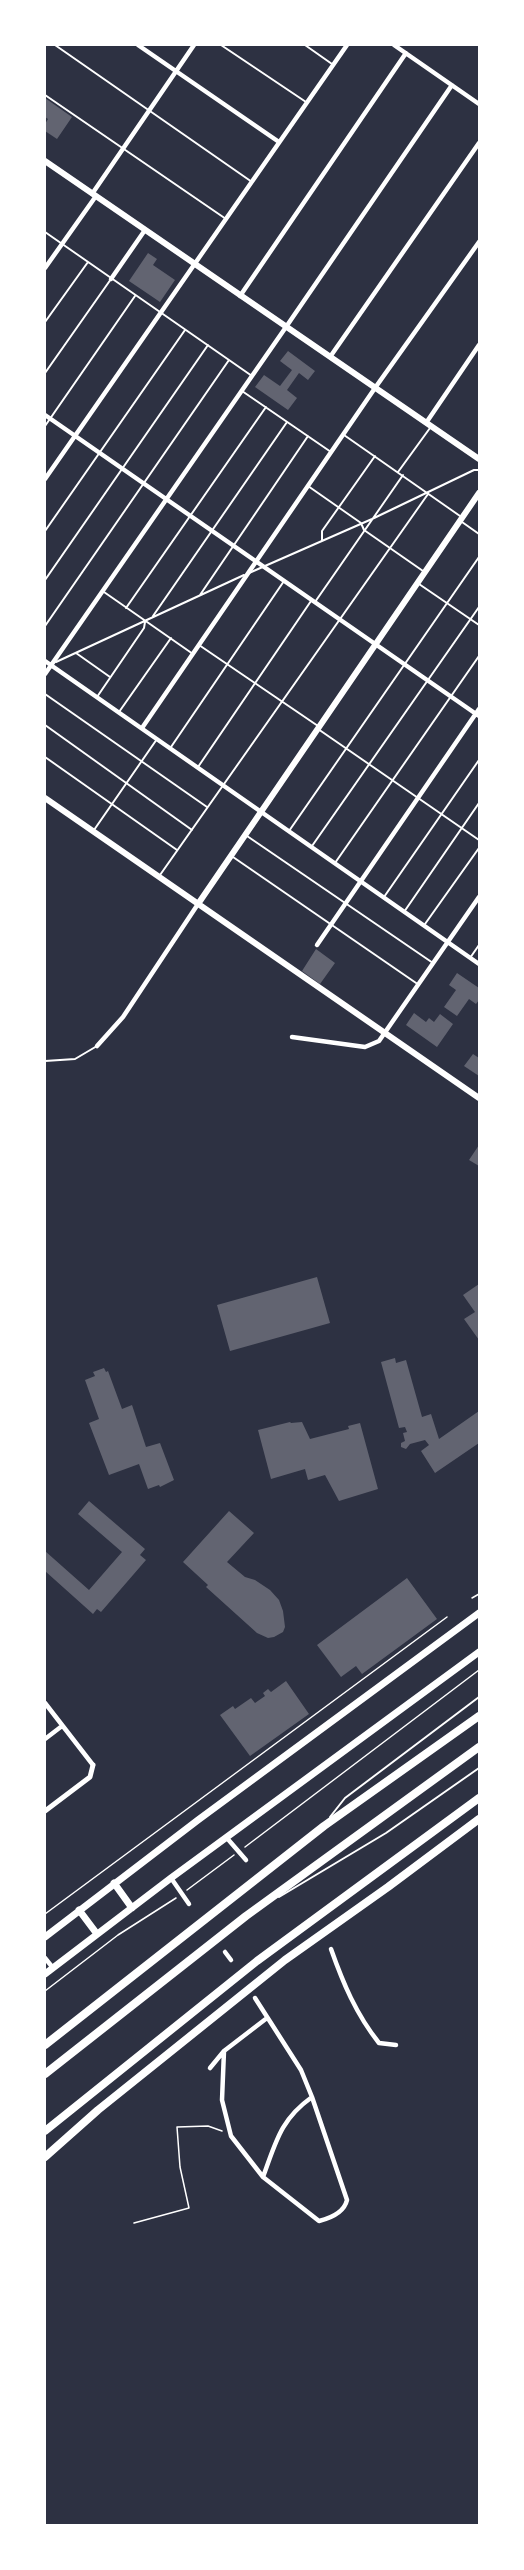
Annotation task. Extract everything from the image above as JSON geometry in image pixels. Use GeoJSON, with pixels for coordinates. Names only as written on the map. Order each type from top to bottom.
{"type":"FeatureCollection","features":[{"type":"Feature","properties":{"kind":"highway"},"geometry":{"type":"LineString","coordinates":[[45,2045],[324,1826],[479,1716]]}},
{"type":"Feature","properties":{"kind":"highway"},"geometry":{"type":"LineString","coordinates":[[45,2074],[246,1916],[479,1747]]}},
{"type":"Feature","properties":{"kind":"highway"},"geometry":{"type":"LineString","coordinates":[[45,2131],[256,1961],[479,1798]]}},
{"type":"Feature","properties":{"kind":"highway"},"geometry":{"type":"LineString","coordinates":[[45,2157],[98,2110],[285,1960],[479,1819]]}},
{"type":"Feature","properties":{"kind":"main road"},"geometry":{"type":"LineString","coordinates":[[45,161],[479,459]]}},
{"type":"Feature","properties":{"kind":"main road"},"geometry":{"type":"LineString","coordinates":[[198,904],[374,643],[479,493]]}},
{"type":"Feature","properties":{"kind":"main road"},"geometry":{"type":"LineString","coordinates":[[45,798],[479,1098]]}},
{"type":"Feature","properties":{"kind":"main road"},"geometry":{"type":"LineString","coordinates":[[45,1937],[114,1883],[479,1613]]}},
{"type":"Feature","properties":{"kind":"main road"},"geometry":{"type":"LineString","coordinates":[[45,1974],[226,1837],[479,1652]]}},
{"type":"Feature","properties":{"kind":"main road"},"geometry":{"type":"LineString","coordinates":[[114,1883],[132,1908]]}},
{"type":"Feature","properties":{"kind":"main road"},"geometry":{"type":"LineString","coordinates":[[79,1910],[97,1934]]}},
{"type":"Feature","properties":{"kind":"street"},"geometry":{"type":"LineString","coordinates":[[138,45],[279,142]]}},
{"type":"Feature","properties":{"kind":"street"},"geometry":{"type":"LineString","coordinates":[[45,268],[194,45]]}},
{"type":"Feature","properties":{"kind":"street"},"geometry":{"type":"LineString","coordinates":[[45,479],[346,45]]}},
{"type":"Feature","properties":{"kind":"street"},"geometry":{"type":"LineString","coordinates":[[394,45],[479,104]]}},
{"type":"Feature","properties":{"kind":"street"},"geometry":{"type":"LineString","coordinates":[[240,296],[406,54]]}},
{"type":"Feature","properties":{"kind":"street"},"geometry":{"type":"LineString","coordinates":[[45,674],[48,666],[103,592],[452,85]]}},
{"type":"Feature","properties":{"kind":"street"},"geometry":{"type":"LineString","coordinates":[[330,357],[479,143]]}},
{"type":"Feature","properties":{"kind":"street"},"geometry":{"type":"LineString","coordinates":[[111,279],[145,230]]}},
{"type":"Feature","properties":{"kind":"street"},"geometry":{"type":"LineString","coordinates":[[142,728],[343,434],[479,242]]}},
{"type":"Feature","properties":{"kind":"street"},"geometry":{"type":"LineString","coordinates":[[428,425],[479,345]]}},
{"type":"Feature","properties":{"kind":"street"},"geometry":{"type":"LineString","coordinates":[[45,415],[478,713],[317,945]]}},
{"type":"Feature","properties":{"kind":"street"},"geometry":{"type":"LineString","coordinates":[[45,661],[48,666],[119,712],[479,964]]}},
{"type":"Feature","properties":{"kind":"street"},"geometry":{"type":"LineString","coordinates":[[292,1037],[365,1047],[380,1041],[479,897]]}},
{"type":"Feature","properties":{"kind":"street"},"geometry":{"type":"LineString","coordinates":[[97,1046],[123,1017],[198,904]]}},
{"type":"Feature","properties":{"kind":"street"},"geometry":{"type":"LineString","coordinates":[[45,1702],[93,1765],[90,1777],[45,1811]]}},
{"type":"Feature","properties":{"kind":"street"},"geometry":{"type":"LineString","coordinates":[[45,1739],[62,1726]]}},
{"type":"Feature","properties":{"kind":"street"},"geometry":{"type":"LineString","coordinates":[[226,1837],[246,1860]]}},
{"type":"Feature","properties":{"kind":"street"},"geometry":{"type":"LineString","coordinates":[[171,1878],[189,1904]]}},
{"type":"Feature","properties":{"kind":"street"},"geometry":{"type":"LineString","coordinates":[[331,1949],[355,2008],[371,2033],[379,2043],[396,2045]]}},
{"type":"Feature","properties":{"kind":"street"},"geometry":{"type":"LineString","coordinates":[[225,1952],[231,1960]]}},
{"type":"Feature","properties":{"kind":"street"},"geometry":{"type":"LineString","coordinates":[[45,1958],[53,1968]]}},
{"type":"Feature","properties":{"kind":"street"},"geometry":{"type":"LineString","coordinates":[[224,2051],[222,2100],[231,2136],[263,2177],[319,2222],[333,2217],[346,2206],[347,2200],[312,2097],[301,2070],[255,1998]]}},
{"type":"Feature","properties":{"kind":"street"},"geometry":{"type":"LineString","coordinates":[[210,2068],[224,2051],[267,2018]]}},
{"type":"Feature","properties":{"kind":"street"},"geometry":{"type":"LineString","coordinates":[[263,2177],[285,2122],[296,2108],[312,2097]]}},
{"type":"Feature","properties":{"kind":"lane"},"geometry":{"type":"LineString","coordinates":[[55,45],[252,182]]}},
{"type":"Feature","properties":{"kind":"lane"},"geometry":{"type":"LineString","coordinates":[[221,45],[306,103]]}},
{"type":"Feature","properties":{"kind":"lane"},"geometry":{"type":"LineString","coordinates":[[305,45],[333,64]]}},
{"type":"Feature","properties":{"kind":"lane"},"geometry":{"type":"LineString","coordinates":[[45,95],[226,219]]}},
{"type":"Feature","properties":{"kind":"lane"},"geometry":{"type":"LineString","coordinates":[[45,232],[252,377]]}},
{"type":"Feature","properties":{"kind":"lane"},"geometry":{"type":"LineString","coordinates":[[45,322],[88,261]]}},
{"type":"Feature","properties":{"kind":"lane"},"geometry":{"type":"LineString","coordinates":[[45,373],[111,279]]}},
{"type":"Feature","properties":{"kind":"lane"},"geometry":{"type":"LineString","coordinates":[[45,426],[135,296]]}},
{"type":"Feature","properties":{"kind":"lane"},"geometry":{"type":"LineString","coordinates":[[45,531],[185,330]]}},
{"type":"Feature","properties":{"kind":"lane"},"geometry":{"type":"LineString","coordinates":[[45,580],[208,345]]}},
{"type":"Feature","properties":{"kind":"lane"},"geometry":{"type":"LineString","coordinates":[[45,626],[229,360]]}},
{"type":"Feature","properties":{"kind":"lane"},"geometry":{"type":"LineString","coordinates":[[242,391],[331,452]]}},
{"type":"Feature","properties":{"kind":"lane"},"geometry":{"type":"LineString","coordinates":[[126,608],[266,407]]}},
{"type":"Feature","properties":{"kind":"lane"},"geometry":{"type":"LineString","coordinates":[[151,618],[288,422]]}},
{"type":"Feature","properties":{"kind":"lane"},"geometry":{"type":"LineString","coordinates":[[398,472],[428,425]]}},
{"type":"Feature","properties":{"kind":"lane"},"geometry":{"type":"LineString","coordinates":[[343,434],[429,493],[479,534]]}},
{"type":"Feature","properties":{"kind":"lane"},"geometry":{"type":"LineString","coordinates":[[199,597],[308,436]]}},
{"type":"Feature","properties":{"kind":"lane"},"geometry":{"type":"LineString","coordinates":[[322,541],[322,531],[375,456]]}},
{"type":"Feature","properties":{"kind":"lane"},"geometry":{"type":"LineString","coordinates":[[48,666],[429,493],[474,470],[479,470]]}},
{"type":"Feature","properties":{"kind":"lane"},"geometry":{"type":"LineString","coordinates":[[198,767],[255,682],[403,475]]}},
{"type":"Feature","properties":{"kind":"lane"},"geometry":{"type":"LineString","coordinates":[[308,486],[361,523],[364,530],[424,572]]}},
{"type":"Feature","properties":{"kind":"lane"},"geometry":{"type":"LineString","coordinates":[[159,878],[339,618],[429,493]]}},
{"type":"Feature","properties":{"kind":"lane"},"geometry":{"type":"LineString","coordinates":[[289,831],[479,557]]}},
{"type":"Feature","properties":{"kind":"lane"},"geometry":{"type":"LineString","coordinates":[[170,748],[284,581]]}},
{"type":"Feature","properties":{"kind":"lane"},"geometry":{"type":"LineString","coordinates":[[417,582],[479,624]]}},
{"type":"Feature","properties":{"kind":"lane"},"geometry":{"type":"LineString","coordinates":[[103,592],[193,654]]}},
{"type":"Feature","properties":{"kind":"lane"},"geometry":{"type":"LineString","coordinates":[[312,847],[479,607]]}},
{"type":"Feature","properties":{"kind":"lane"},"geometry":{"type":"LineString","coordinates":[[97,697],[144,628],[145,621]]}},
{"type":"Feature","properties":{"kind":"lane"},"geometry":{"type":"LineString","coordinates":[[119,712],[171,638]]}},
{"type":"Feature","properties":{"kind":"lane"},"geometry":{"type":"LineString","coordinates":[[199,645],[479,840]]}},
{"type":"Feature","properties":{"kind":"lane"},"geometry":{"type":"LineString","coordinates":[[75,653],[110,677]]}},
{"type":"Feature","properties":{"kind":"lane"},"geometry":{"type":"LineString","coordinates":[[334,863],[479,656]]}},
{"type":"Feature","properties":{"kind":"lane"},"geometry":{"type":"LineString","coordinates":[[45,694],[207,807]]}},
{"type":"Feature","properties":{"kind":"lane"},"geometry":{"type":"LineString","coordinates":[[45,725],[192,830]]}},
{"type":"Feature","properties":{"kind":"lane"},"geometry":{"type":"LineString","coordinates":[[93,832],[157,739]]}},
{"type":"Feature","properties":{"kind":"lane"},"geometry":{"type":"LineString","coordinates":[[45,757],[178,851]]}},
{"type":"Feature","properties":{"kind":"lane"},"geometry":{"type":"LineString","coordinates":[[384,897],[479,760]]}},
{"type":"Feature","properties":{"kind":"lane"},"geometry":{"type":"LineString","coordinates":[[404,912],[479,803]]}},
{"type":"Feature","properties":{"kind":"lane"},"geometry":{"type":"LineString","coordinates":[[245,834],[433,963]]}},
{"type":"Feature","properties":{"kind":"lane"},"geometry":{"type":"LineString","coordinates":[[424,926],[479,848]]}},
{"type":"Feature","properties":{"kind":"lane"},"geometry":{"type":"LineString","coordinates":[[231,855],[419,985]]}},
{"type":"Feature","properties":{"kind":"lane"},"geometry":{"type":"LineString","coordinates":[[470,958],[479,945]]}},
{"type":"Feature","properties":{"kind":"lane"},"geometry":{"type":"LineString","coordinates":[[45,1061],[75,1059],[97,1046]]}},
{"type":"Feature","properties":{"kind":"lane"},"geometry":{"type":"LineString","coordinates":[[324,1826],[345,1798],[479,1696]]}},
{"type":"Feature","properties":{"kind":"lane"},"geometry":{"type":"LineString","coordinates":[[246,1916],[386,1833],[479,1768]]}},
{"type":"Feature","properties":{"kind":"path"},"geometry":{"type":"LineString","coordinates":[[472,1598],[479,1594]]}},
{"type":"Feature","properties":{"kind":"path"},"geometry":{"type":"LineString","coordinates":[[45,1914],[447,1617]]}},
{"type":"Feature","properties":{"kind":"path"},"geometry":{"type":"LineString","coordinates":[[45,1991],[118,1935],[182,1894],[479,1670]]}},
{"type":"Feature","properties":{"kind":"path"},"geometry":{"type":"LineString","coordinates":[[134,2223],[189,2208],[180,2167],[177,2127],[208,2126],[231,2136]]}},
{"type":"Feature","properties":{"kind":"building"},"geometry":{"type":"Polygon","coordinates":[[[45,98],[72,117],[57,139],[45,131],[48,119],[45,117],[45,98]]]}},
{"type":"Feature","properties":{"kind":"building"},"geometry":{"type":"Polygon","coordinates":[[[148,253],[157,259],[153,265],[175,280],[160,302],[129,281],[148,253]]]}},
{"type":"Feature","properties":{"kind":"building"},"geometry":{"type":"Polygon","coordinates":[[[288,351],[315,371],[308,380],[299,373],[287,390],[297,398],[288,410],[255,387],[264,375],[280,386],[292,370],[280,361],[288,351]]]}},
{"type":"Feature","properties":{"kind":"building"},"geometry":{"type":"Polygon","coordinates":[[[316,949],[335,963],[320,984],[302,971],[316,949]]]}},
{"type":"Feature","properties":{"kind":"building"},"geometry":{"type":"Polygon","coordinates":[[[457,973],[479,988],[479,1000],[476,1004],[469,999],[457,1016],[444,1007],[456,990],[449,985],[457,973]]]}},
{"type":"Feature","properties":{"kind":"building"},"geometry":{"type":"Polygon","coordinates":[[[414,1013],[426,1022],[429,1018],[434,1022],[440,1014],[453,1024],[437,1047],[406,1025],[414,1013]]]}},
{"type":"Feature","properties":{"kind":"building"},"geometry":{"type":"Polygon","coordinates":[[[473,1054],[479,1058],[479,1076],[464,1066],[473,1054]]]}},
{"type":"Feature","properties":{"kind":"building"},"geometry":{"type":"Polygon","coordinates":[[[479,1145],[479,1166],[469,1160],[479,1145]]]}},
{"type":"Feature","properties":{"kind":"building"},"geometry":{"type":"Polygon","coordinates":[[[317,1277],[330,1323],[230,1351],[217,1305],[317,1277]]]}},
{"type":"Feature","properties":{"kind":"building"},"geometry":{"type":"Polygon","coordinates":[[[479,1284],[479,1340],[464,1319],[475,1312],[463,1295],[479,1284]]]}},
{"type":"Feature","properties":{"kind":"building"},"geometry":{"type":"Polygon","coordinates":[[[395,1358],[396,1363],[406,1360],[422,1417],[431,1414],[439,1439],[479,1411],[479,1443],[435,1473],[421,1451],[429,1445],[425,1440],[410,1444],[406,1449],[401,1447],[401,1443],[405,1441],[403,1433],[407,1432],[405,1427],[399,1428],[381,1362],[395,1358]]]}},
{"type":"Feature","properties":{"kind":"building"},"geometry":{"type":"Polygon","coordinates":[[[104,1368],[106,1372],[108,1371],[122,1409],[132,1405],[146,1447],[160,1443],[174,1480],[160,1487],[159,1485],[148,1489],[139,1464],[109,1475],[89,1423],[99,1419],[85,1380],[95,1376],[93,1372],[104,1368]]]}},
{"type":"Feature","properties":{"kind":"building"},"geometry":{"type":"Polygon","coordinates":[[[290,1422],[302,1422],[310,1439],[349,1429],[348,1426],[360,1423],[378,1489],[339,1501],[325,1475],[308,1480],[305,1469],[271,1479],[258,1430],[290,1422]]]}},
{"type":"Feature","properties":{"kind":"building"},"geometry":{"type":"Polygon","coordinates":[[[89,1501],[145,1549],[140,1555],[146,1560],[101,1612],[97,1609],[93,1614],[45,1571],[45,1551],[89,1590],[122,1552],[78,1514],[89,1501]]]}},
{"type":"Feature","properties":{"kind":"building"},"geometry":{"type":"Polygon","coordinates":[[[229,1511],[254,1533],[227,1562],[245,1577],[255,1580],[270,1590],[279,1600],[285,1627],[283,1632],[274,1637],[268,1638],[257,1633],[206,1587],[208,1585],[183,1562],[229,1511]]]}},
{"type":"Feature","properties":{"kind":"building"},"geometry":{"type":"Polygon","coordinates":[[[407,1578],[437,1619],[362,1674],[356,1666],[341,1677],[317,1645],[407,1578]]]}},
{"type":"Feature","properties":{"kind":"building"},"geometry":{"type":"Polygon","coordinates":[[[286,1681],[309,1714],[250,1756],[220,1715],[233,1706],[235,1709],[251,1698],[255,1703],[265,1696],[263,1693],[268,1689],[271,1692],[286,1681]]]}}]}
